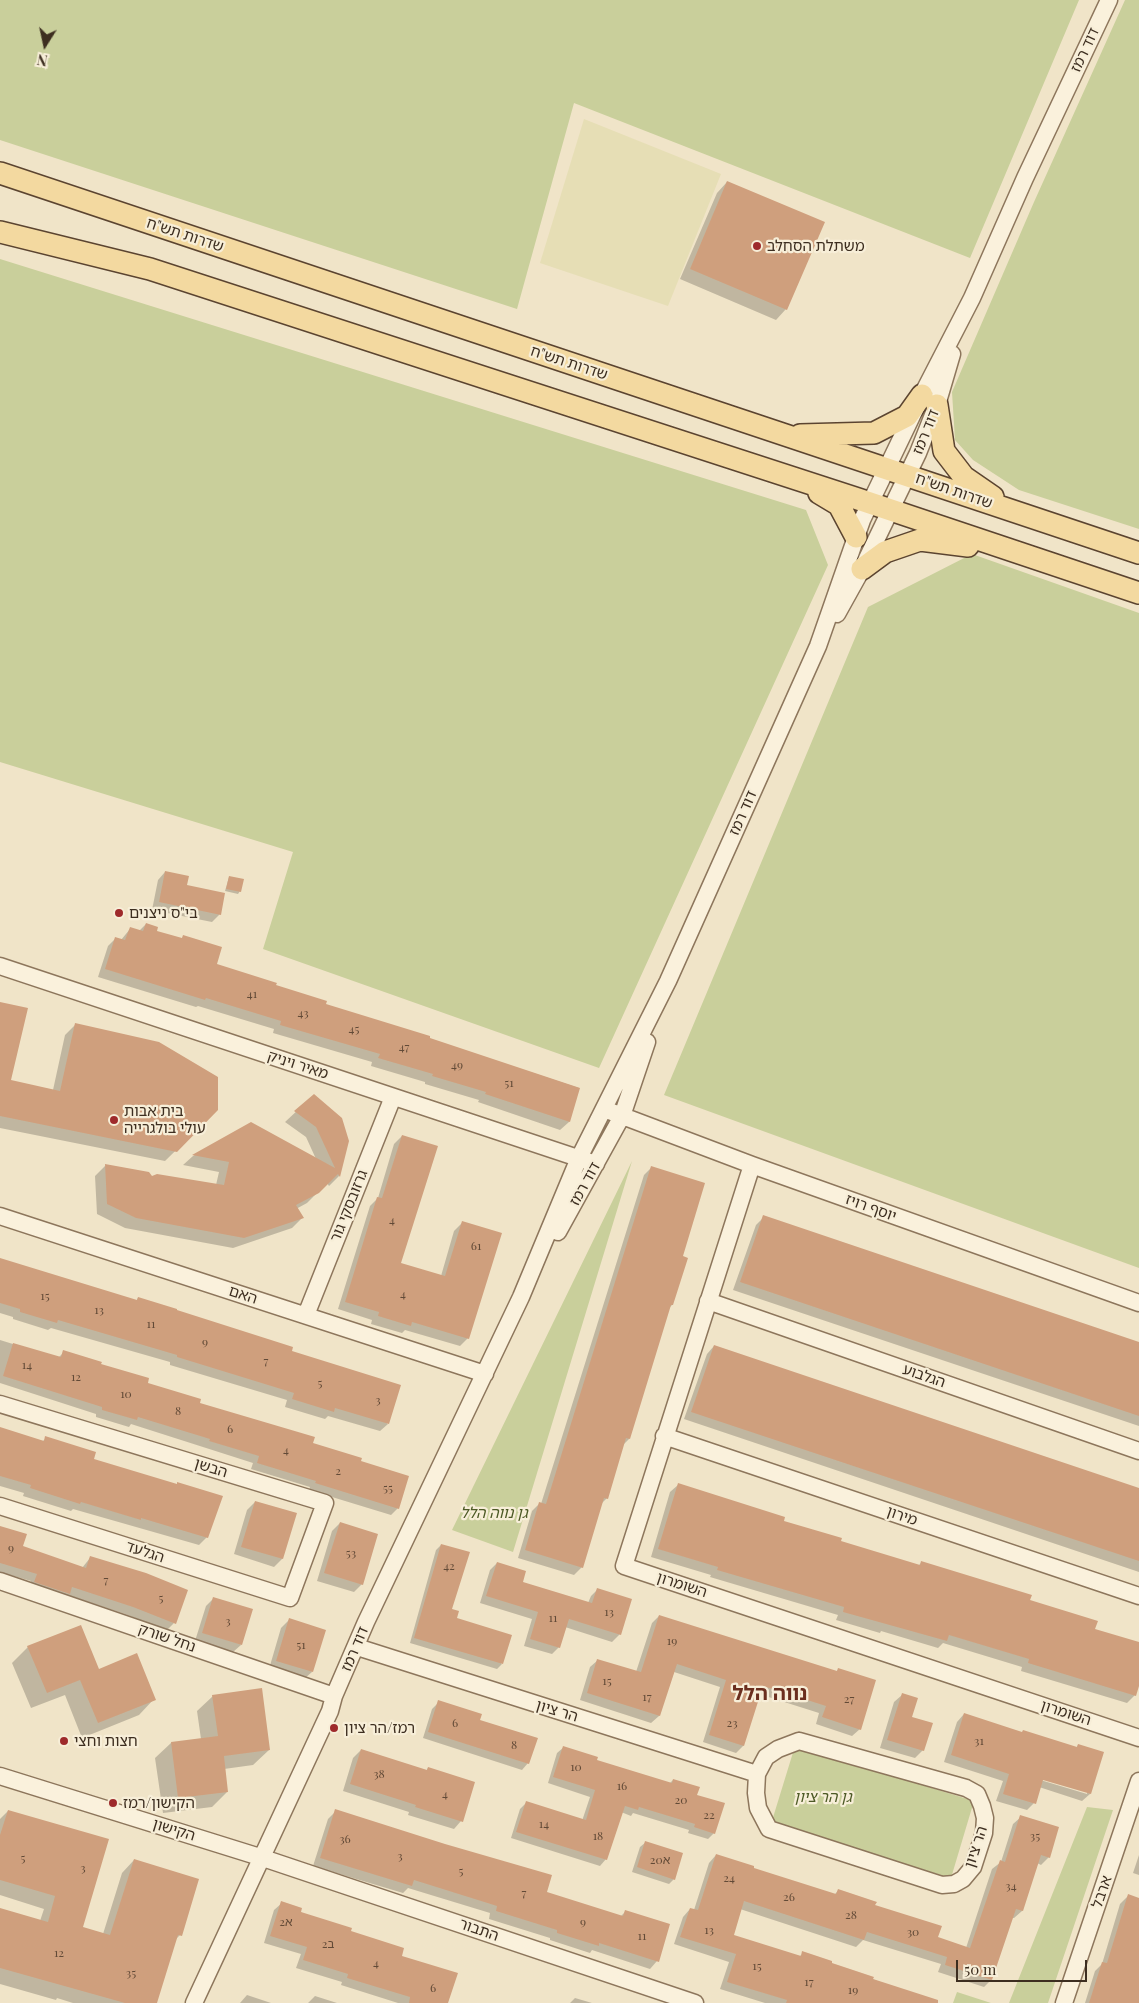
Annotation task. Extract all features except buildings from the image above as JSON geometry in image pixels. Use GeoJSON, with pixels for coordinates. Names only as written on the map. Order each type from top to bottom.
{"type":"FeatureCollection","features":[{"type":"Feature","properties":{"kind":"main road","name":"שדרות תש\"ח"},"geometry":{"type":"LineString","coordinates":[[0,173],[1139,553]]}},
{"type":"Feature","properties":{"kind":"main road"},"geometry":{"type":"LineString","coordinates":[[0,232],[150,269],[1139,593]]}},
{"type":"Feature","properties":{"kind":"main road"},"geometry":{"type":"LineString","coordinates":[[785,435],[874,433],[907,416],[930,400],[944,451],[964,477],[1016,512]]}},
{"type":"Feature","properties":{"kind":"main road"},"geometry":{"type":"LineString","coordinates":[[800,481],[839,506],[856,537]]}},
{"type":"Feature","properties":{"kind":"main road"},"geometry":{"type":"LineString","coordinates":[[862,569],[885,552],[920,540],[1011,550]]}},
{"type":"Feature","properties":{"kind":"street","name":"דוד רמז"},"geometry":{"type":"LineString","coordinates":[[818,646],[862,569],[880,508],[930,400],[963,318],[1025,178],[1109,0]]}},
{"type":"Feature","properties":{"kind":"street","name":"דוד רמז"},"geometry":{"type":"LineString","coordinates":[[194,2003],[330,1711],[334,1696],[357,1647],[370,1613],[486,1374],[521,1297],[579,1158],[668,981],[818,646],[856,537],[880,508]]}},
{"type":"Feature","properties":{"kind":"street","name":"מאיר ויניק"},"geometry":{"type":"LineString","coordinates":[[0,966],[596,1164]]}},
{"type":"Feature","properties":{"kind":"street","name":"דוד רמז"},"geometry":{"type":"LineString","coordinates":[[521,1297],[622,1116],[668,981]]}},
{"type":"Feature","properties":{"kind":"street","name":"גרזובסקי גור"},"geometry":{"type":"LineString","coordinates":[[306,1315],[394,1097]]}},
{"type":"Feature","properties":{"kind":"street","name":"יוסף רויז"},"geometry":{"type":"LineString","coordinates":[[604,1109],[752,1165],[1139,1303]]}},
{"type":"Feature","properties":{"kind":"street","name":"השומרון"},"geometry":{"type":"LineString","coordinates":[[752,1165],[624,1566],[1139,1738]]}},
{"type":"Feature","properties":{"kind":"street","name":"האם"},"geometry":{"type":"LineString","coordinates":[[0,1216],[486,1374]]}},
{"type":"Feature","properties":{"kind":"street","name":"הגלבוע"},"geometry":{"type":"LineString","coordinates":[[708,1301],[1139,1451]]}},
{"type":"Feature","properties":{"kind":"street","name":"הבשן"},"geometry":{"type":"LineString","coordinates":[[0,1404],[325,1503],[290,1598]]}},
{"type":"Feature","properties":{"kind":"street","name":"מירון"},"geometry":{"type":"LineString","coordinates":[[664,1436],[1139,1596]]}},
{"type":"Feature","properties":{"kind":"street","name":"הגלעד"},"geometry":{"type":"LineString","coordinates":[[0,1506],[290,1598]]}},
{"type":"Feature","properties":{"kind":"street","name":"נחל שורק"},"geometry":{"type":"LineString","coordinates":[[0,1581],[334,1696]]}},
{"type":"Feature","properties":{"kind":"street","name":"הר ציון"},"geometry":{"type":"LineString","coordinates":[[357,1647],[757,1774]]}},
{"type":"Feature","properties":{"kind":"street","name":"הר ציון"},"geometry":{"type":"LineString","coordinates":[[799,1741],[966,1788],[977,1794],[982,1806],[985,1818],[984,1833],[972,1867],[963,1879],[954,1884],[942,1885],[769,1829],[758,1808],[756,1793],[757,1774],[766,1757],[778,1749],[799,1741]]}},
{"type":"Feature","properties":{"kind":"street","name":"הקישון"},"geometry":{"type":"LineString","coordinates":[[0,1776],[263,1858]]}},
{"type":"Feature","properties":{"kind":"street","name":"ארבל"},"geometry":{"type":"LineString","coordinates":[[1064,2003],[1139,1781]]}},
{"type":"Feature","properties":{"kind":"street","name":"התבור"},"geometry":{"type":"LineString","coordinates":[[263,1858],[695,2003]]}},
{"type":"Feature","properties":{"kind":"shaded area"},"geometry":{"type":"Polygon","coordinates":[[[584,119],[721,174],[668,306],[540,263],[584,119]]]}},
{"type":"Feature","properties":{"kind":"green space"},"geometry":{"type":"Polygon","coordinates":[[[0,0],[1079,0],[970,258],[574,103],[517,309],[0,140],[0,0]]]}},
{"type":"Feature","properties":{"kind":"green space"},"geometry":{"type":"Polygon","coordinates":[[[1125,0],[1139,0],[1139,529],[1019,490],[973,460],[955,440],[952,392],[1034,202],[1125,0]]]}},
{"type":"Feature","properties":{"kind":"green space"},"geometry":{"type":"Polygon","coordinates":[[[0,259],[806,510],[828,565],[599,1068],[263,949],[293,852],[0,762],[0,259]]]}},
{"type":"Feature","properties":{"kind":"green space"},"geometry":{"type":"Polygon","coordinates":[[[972,554],[1139,613],[1139,1268],[664,1095],[868,607],[972,554]]]}},
{"type":"Feature","properties":{"kind":"green space","name":"גן נווה הלל"},"geometry":{"type":"Polygon","coordinates":[[[632,1161],[513,1552],[452,1530],[632,1161]]]}},
{"type":"Feature","properties":{"kind":"green space","name":"גן הר ציון"},"geometry":{"type":"Polygon","coordinates":[[[795,1746],[974,1801],[951,1878],[771,1824],[795,1746]]]}},
{"type":"Feature","properties":{"kind":"green space"},"geometry":{"type":"Polygon","coordinates":[[[1087,1807],[1113,1810],[1048,2003],[1009,2003],[1087,1807]]]}},
{"type":"Feature","properties":{"kind":"green space"},"geometry":{"type":"Polygon","coordinates":[[[957,1992],[991,2003],[953,2003],[957,1992]]]}},
{"type":"Feature","properties":{"kind":"place","name":"משתלת הסחלב"},"geometry":{"type":"Point","coordinates":[757,246]}},
{"type":"Feature","properties":{"kind":"place","name":"בי\"ס ניצנים"},"geometry":{"type":"Point","coordinates":[119,913]}},
{"type":"Feature","properties":{"kind":"place","name":"בית אבות עולי בולגרייה"},"geometry":{"type":"Point","coordinates":[114,1120]}},
{"type":"Feature","properties":{"kind":"place","name":"רמז/הר ציון"},"geometry":{"type":"Point","coordinates":[334,1728]}},
{"type":"Feature","properties":{"kind":"place","name":"חצות וחצי"},"geometry":{"type":"Point","coordinates":[64,1741]}},
{"type":"Feature","properties":{"kind":"place","name":"הקישון/רמז"},"geometry":{"type":"Point","coordinates":[113,1803]}},
{"type":"Feature","properties":{"kind":"district","name":"נווה הלל"},"geometry":{"type":"Point","coordinates":[770,1694]}}]}
